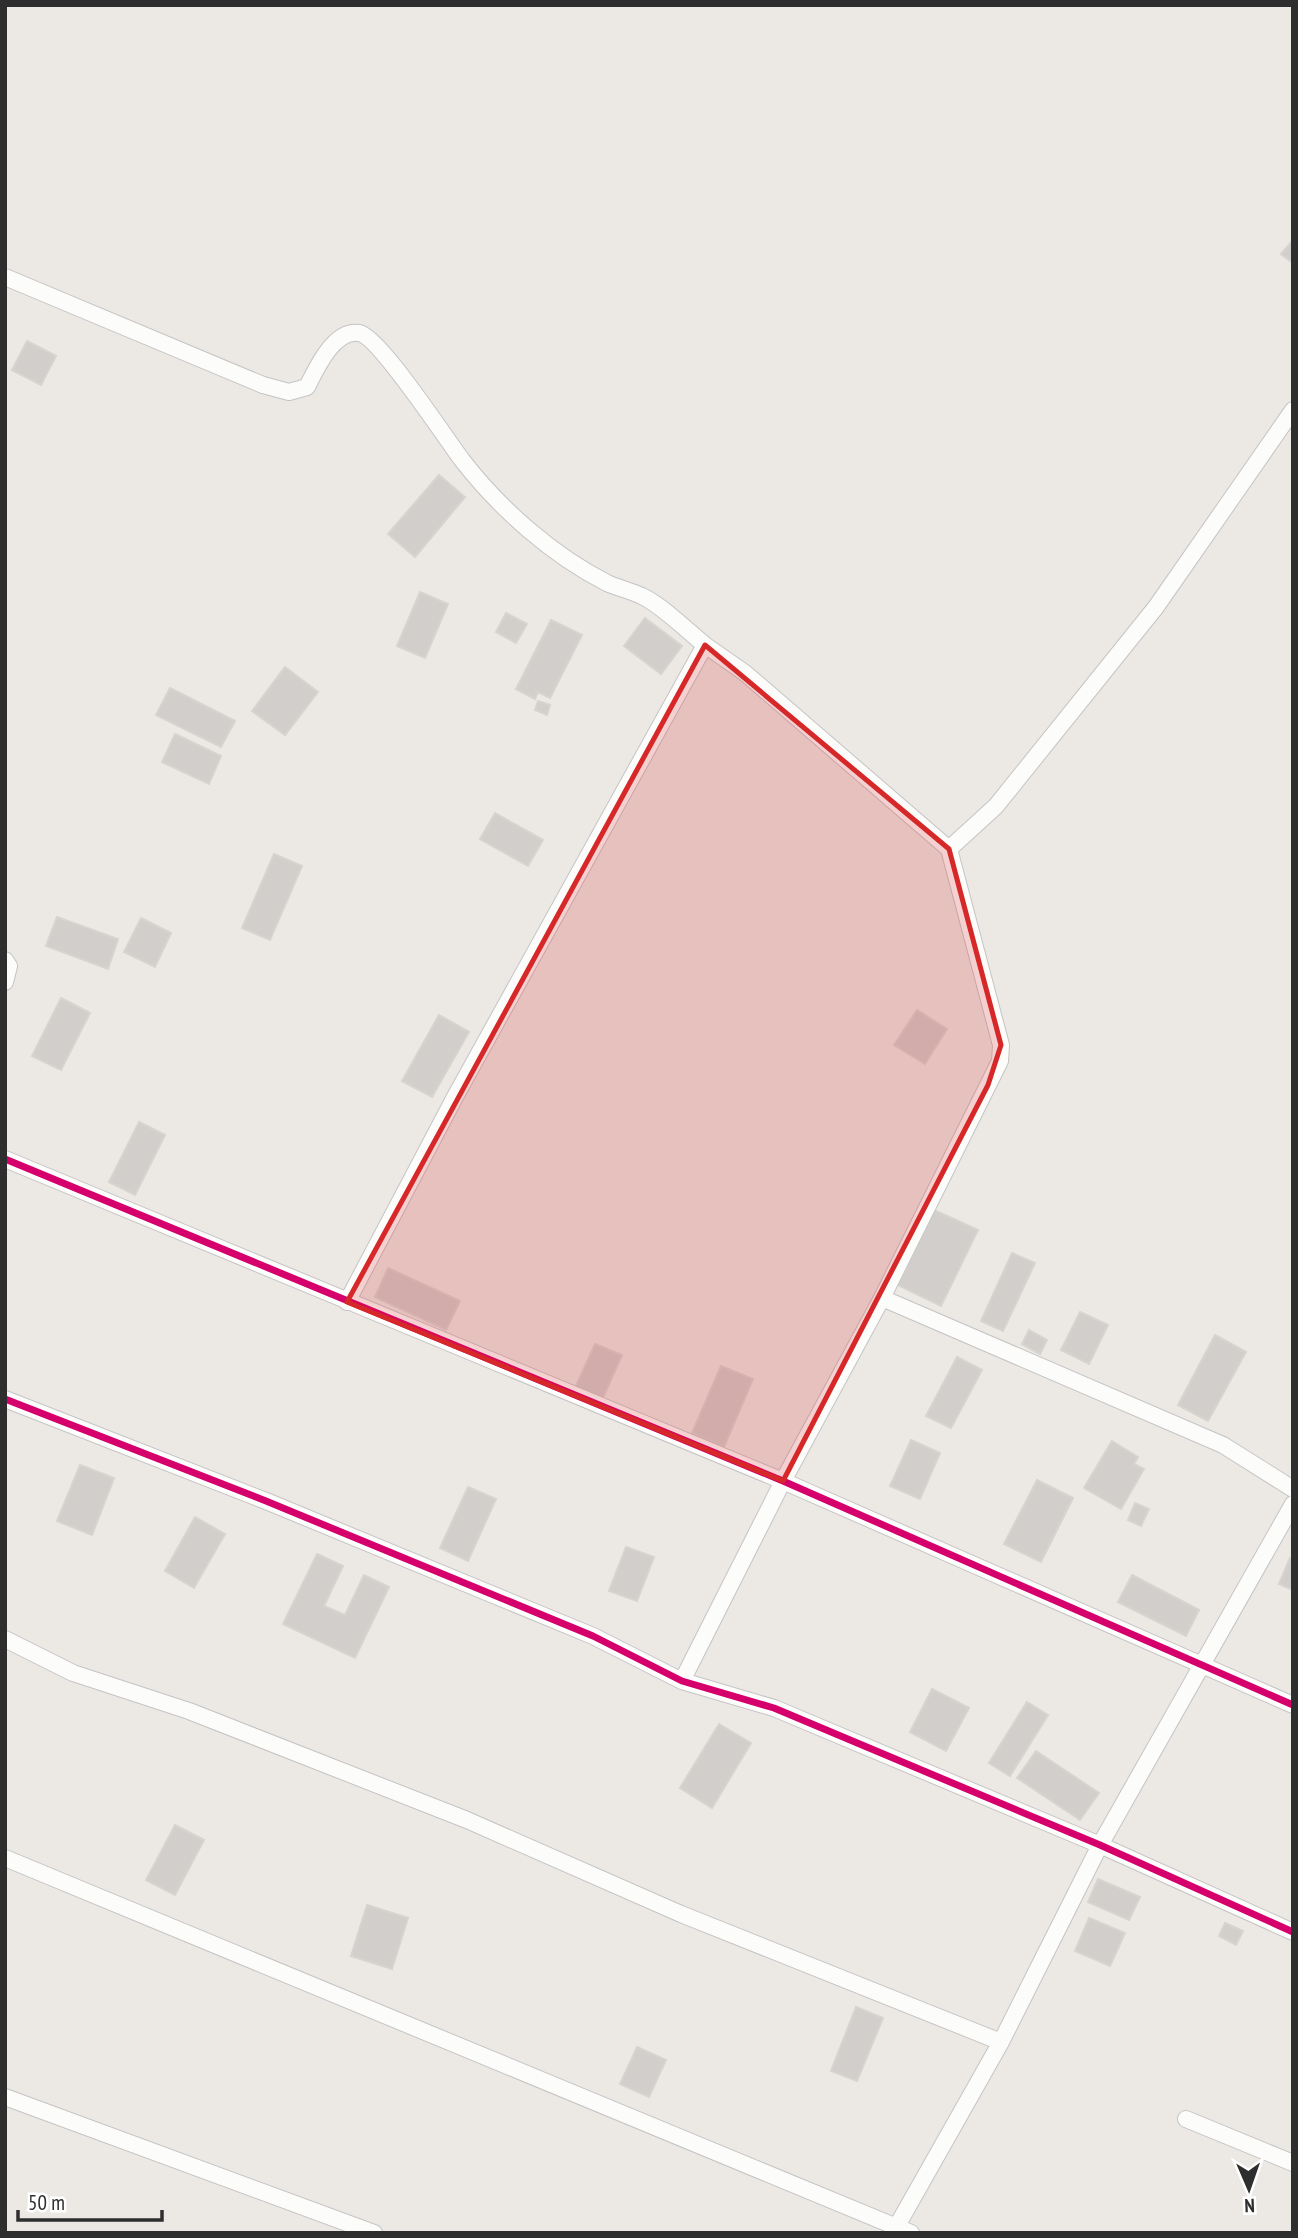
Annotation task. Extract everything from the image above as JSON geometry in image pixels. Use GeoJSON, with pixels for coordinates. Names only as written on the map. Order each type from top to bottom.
{"type":"FeatureCollection","features":[{"type":"Feature","properties":{"kind":"street"},"geometry":{"type":"LineString","coordinates":[[5,277],[226,370],[289,392],[307,387],[340,338],[356,332],[365,335],[382,351],[464,463],[508,509],[562,557],[609,584],[643,597],[745,673],[949,849],[1001,1045],[1000,1061],[882,1298],[783,1481],[682,1681]]}},
{"type":"Feature","properties":{"kind":"street"},"geometry":{"type":"LineString","coordinates":[[949,849],[996,806],[1156,607],[1293,410]]}},
{"type":"Feature","properties":{"kind":"street"},"geometry":{"type":"LineString","coordinates":[[347,1303],[469,1071],[705,645]]}},
{"type":"Feature","properties":{"kind":"street"},"geometry":{"type":"LineString","coordinates":[[5,960],[9,966],[5,982]]}},
{"type":"Feature","properties":{"kind":"street"},"geometry":{"type":"LineString","coordinates":[[5,1158],[347,1303],[783,1481],[1293,1705]]}},
{"type":"Feature","properties":{"kind":"street"},"geometry":{"type":"LineString","coordinates":[[882,1298],[1223,1445],[1293,1489]]}},
{"type":"Feature","properties":{"kind":"street"},"geometry":{"type":"LineString","coordinates":[[5,1399],[266,1501],[593,1636],[682,1681],[774,1708],[1100,1846],[1293,1932]]}},
{"type":"Feature","properties":{"kind":"street"},"geometry":{"type":"LineString","coordinates":[[5,1858],[900,2231],[1001,2042],[1100,1846],[1293,1504]]}},
{"type":"Feature","properties":{"kind":"street"},"geometry":{"type":"LineString","coordinates":[[5,1639],[73,1673],[189,1711],[467,1820],[681,1914],[1001,2042]]}},
{"type":"Feature","properties":{"kind":"street"},"geometry":{"type":"LineString","coordinates":[[5,2097],[374,2233]]}},
{"type":"Feature","properties":{"kind":"street"},"geometry":{"type":"LineString","coordinates":[[1186,2119],[1293,2163]]}},
{"type":"Feature","properties":{"kind":"highlighted area"},"geometry":{"type":"Polygon","coordinates":[[[705,645],[949,849],[1001,1045],[988,1085],[783,1481],[347,1302],[705,645]]]}},
{"type":"Feature","properties":{"kind":"building"},"geometry":{"type":"Polygon","coordinates":[[[1293,240],[1293,263],[1281,254],[1293,240]]]}},
{"type":"Feature","properties":{"kind":"building"},"geometry":{"type":"Polygon","coordinates":[[[27,341],[56,356],[41,385],[12,370],[27,341]]]}},
{"type":"Feature","properties":{"kind":"building"},"geometry":{"type":"Polygon","coordinates":[[[439,475],[465,497],[415,557],[388,534],[439,475]]]}},
{"type":"Feature","properties":{"kind":"building"},"geometry":{"type":"Polygon","coordinates":[[[420,592],[448,604],[425,658],[397,646],[420,592]]]}},
{"type":"Feature","properties":{"kind":"building"},"geometry":{"type":"Polygon","coordinates":[[[506,613],[527,624],[516,643],[496,632],[506,613]]]}},
{"type":"Feature","properties":{"kind":"building"},"geometry":{"type":"Polygon","coordinates":[[[645,618],[682,646],[661,674],[624,646],[645,618]]]}},
{"type":"Feature","properties":{"kind":"building"},"geometry":{"type":"Polygon","coordinates":[[[551,620],[582,635],[550,698],[538,692],[535,699],[516,689],[551,620]]]}},
{"type":"Feature","properties":{"kind":"building"},"geometry":{"type":"Polygon","coordinates":[[[285,667],[318,692],[285,735],[252,711],[285,667]]]}},
{"type":"Feature","properties":{"kind":"building"},"geometry":{"type":"Polygon","coordinates":[[[170,688],[235,721],[221,747],[156,715],[170,688]]]}},
{"type":"Feature","properties":{"kind":"building"},"geometry":{"type":"Polygon","coordinates":[[[538,701],[550,705],[547,715],[535,710],[538,701]]]}},
{"type":"Feature","properties":{"kind":"building"},"geometry":{"type":"Polygon","coordinates":[[[175,734],[221,756],[209,784],[162,762],[175,734]]]}},
{"type":"Feature","properties":{"kind":"building"},"geometry":{"type":"Polygon","coordinates":[[[495,813],[543,840],[528,866],[480,839],[495,813]]]}},
{"type":"Feature","properties":{"kind":"building"},"geometry":{"type":"Polygon","coordinates":[[[274,854],[302,866],[270,940],[242,928],[274,854]]]}},
{"type":"Feature","properties":{"kind":"building"},"geometry":{"type":"Polygon","coordinates":[[[57,917],[118,939],[108,969],[46,946],[57,917]]]}},
{"type":"Feature","properties":{"kind":"building"},"geometry":{"type":"Polygon","coordinates":[[[141,918],[171,933],[155,967],[124,952],[141,918]]]}},
{"type":"Feature","properties":{"kind":"building"},"geometry":{"type":"Polygon","coordinates":[[[61,998],[90,1013],[61,1070],[32,1056],[61,998]]]}},
{"type":"Feature","properties":{"kind":"building"},"geometry":{"type":"Polygon","coordinates":[[[917,1010],[947,1029],[925,1064],[894,1045],[917,1010]]]}},
{"type":"Feature","properties":{"kind":"building"},"geometry":{"type":"Polygon","coordinates":[[[439,1015],[469,1032],[432,1097],[402,1081],[439,1015]]]}},
{"type":"Feature","properties":{"kind":"building"},"geometry":{"type":"Polygon","coordinates":[[[139,1122],[165,1135],[135,1195],[109,1182],[139,1122]]]}},
{"type":"Feature","properties":{"kind":"building"},"geometry":{"type":"Polygon","coordinates":[[[934,1210],[978,1230],[941,1306],[898,1285],[934,1210]]]}},
{"type":"Feature","properties":{"kind":"building"},"geometry":{"type":"Polygon","coordinates":[[[1012,1253],[1035,1263],[1003,1331],[981,1321],[1012,1253]]]}},
{"type":"Feature","properties":{"kind":"building"},"geometry":{"type":"Polygon","coordinates":[[[388,1268],[460,1301],[446,1330],[375,1297],[388,1268]]]}},
{"type":"Feature","properties":{"kind":"building"},"geometry":{"type":"Polygon","coordinates":[[[1080,1312],[1108,1325],[1089,1364],[1061,1350],[1080,1312]]]}},
{"type":"Feature","properties":{"kind":"building"},"geometry":{"type":"Polygon","coordinates":[[[1029,1330],[1047,1340],[1040,1354],[1022,1344],[1029,1330]]]}},
{"type":"Feature","properties":{"kind":"building"},"geometry":{"type":"Polygon","coordinates":[[[1215,1335],[1246,1352],[1208,1421],[1178,1405],[1215,1335]]]}},
{"type":"Feature","properties":{"kind":"building"},"geometry":{"type":"Polygon","coordinates":[[[595,1344],[622,1355],[602,1400],[575,1388],[595,1344]]]}},
{"type":"Feature","properties":{"kind":"building"},"geometry":{"type":"Polygon","coordinates":[[[957,1357],[982,1370],[951,1428],[926,1416],[957,1357]]]}},
{"type":"Feature","properties":{"kind":"building"},"geometry":{"type":"Polygon","coordinates":[[[721,1366],[753,1379],[724,1447],[692,1433],[721,1366]]]}},
{"type":"Feature","properties":{"kind":"building"},"geometry":{"type":"Polygon","coordinates":[[[911,1440],[940,1453],[920,1499],[890,1486],[911,1440]]]}},
{"type":"Feature","properties":{"kind":"building"},"geometry":{"type":"Polygon","coordinates":[[[1112,1441],[1138,1457],[1134,1464],[1144,1469],[1121,1509],[1084,1488],[1112,1441]]]}},
{"type":"Feature","properties":{"kind":"building"},"geometry":{"type":"Polygon","coordinates":[[[80,1465],[114,1478],[92,1535],[57,1521],[80,1465]]]}},
{"type":"Feature","properties":{"kind":"building"},"geometry":{"type":"Polygon","coordinates":[[[1037,1480],[1073,1498],[1041,1562],[1004,1544],[1037,1480]]]}},
{"type":"Feature","properties":{"kind":"building"},"geometry":{"type":"Polygon","coordinates":[[[468,1487],[496,1499],[468,1561],[440,1548],[468,1487]]]}},
{"type":"Feature","properties":{"kind":"building"},"geometry":{"type":"Polygon","coordinates":[[[1135,1503],[1149,1509],[1141,1526],[1128,1520],[1135,1503]]]}},
{"type":"Feature","properties":{"kind":"building"},"geometry":{"type":"Polygon","coordinates":[[[195,1517],[225,1534],[194,1588],[165,1571],[195,1517]]]}},
{"type":"Feature","properties":{"kind":"building"},"geometry":{"type":"Polygon","coordinates":[[[626,1547],[654,1557],[637,1601],[609,1591],[626,1547]]]}},
{"type":"Feature","properties":{"kind":"building"},"geometry":{"type":"Polygon","coordinates":[[[317,1554],[343,1566],[324,1606],[345,1615],[364,1575],[389,1587],[355,1658],[283,1624],[317,1554]]]}},
{"type":"Feature","properties":{"kind":"building"},"geometry":{"type":"Polygon","coordinates":[[[1290,1558],[1293,1559],[1293,1590],[1279,1584],[1290,1558]]]}},
{"type":"Feature","properties":{"kind":"building"},"geometry":{"type":"Polygon","coordinates":[[[1132,1575],[1199,1610],[1186,1636],[1118,1602],[1132,1575]]]}},
{"type":"Feature","properties":{"kind":"building"},"geometry":{"type":"Polygon","coordinates":[[[932,1689],[969,1708],[946,1751],[910,1732],[932,1689]]]}},
{"type":"Feature","properties":{"kind":"building"},"geometry":{"type":"Polygon","coordinates":[[[1027,1702],[1048,1715],[1010,1776],[989,1763],[1027,1702]]]}},
{"type":"Feature","properties":{"kind":"building"},"geometry":{"type":"Polygon","coordinates":[[[719,1724],[751,1743],[712,1808],[680,1788],[719,1724]]]}},
{"type":"Feature","properties":{"kind":"building"},"geometry":{"type":"Polygon","coordinates":[[[1036,1751],[1099,1793],[1080,1820],[1017,1778],[1036,1751]]]}},
{"type":"Feature","properties":{"kind":"building"},"geometry":{"type":"Polygon","coordinates":[[[175,1825],[204,1840],[175,1895],[146,1880],[175,1825]]]}},
{"type":"Feature","properties":{"kind":"building"},"geometry":{"type":"Polygon","coordinates":[[[1098,1879],[1140,1897],[1129,1920],[1088,1902],[1098,1879]]]}},
{"type":"Feature","properties":{"kind":"building"},"geometry":{"type":"Polygon","coordinates":[[[367,1905],[408,1918],[392,1969],[351,1956],[367,1905]]]}},
{"type":"Feature","properties":{"kind":"building"},"geometry":{"type":"Polygon","coordinates":[[[1089,1918],[1125,1933],[1110,1966],[1075,1951],[1089,1918]]]}},
{"type":"Feature","properties":{"kind":"building"},"geometry":{"type":"Polygon","coordinates":[[[1225,1923],[1243,1931],[1236,1945],[1219,1936],[1225,1923]]]}},
{"type":"Feature","properties":{"kind":"building"},"geometry":{"type":"Polygon","coordinates":[[[856,2007],[883,2018],[857,2081],[831,2071],[856,2007]]]}},
{"type":"Feature","properties":{"kind":"building"},"geometry":{"type":"Polygon","coordinates":[[[637,2047],[666,2060],[649,2097],[620,2084],[637,2047]]]}},
{"type":"Feature","properties":{"kind":"cycle path"},"geometry":{"type":"LineString","coordinates":[[5,1159],[783,1481],[1293,1705]]}},
{"type":"Feature","properties":{"kind":"cycle path"},"geometry":{"type":"LineString","coordinates":[[5,1399],[266,1501],[593,1636],[682,1681],[774,1708],[1100,1845],[1293,1932]]}}]}
